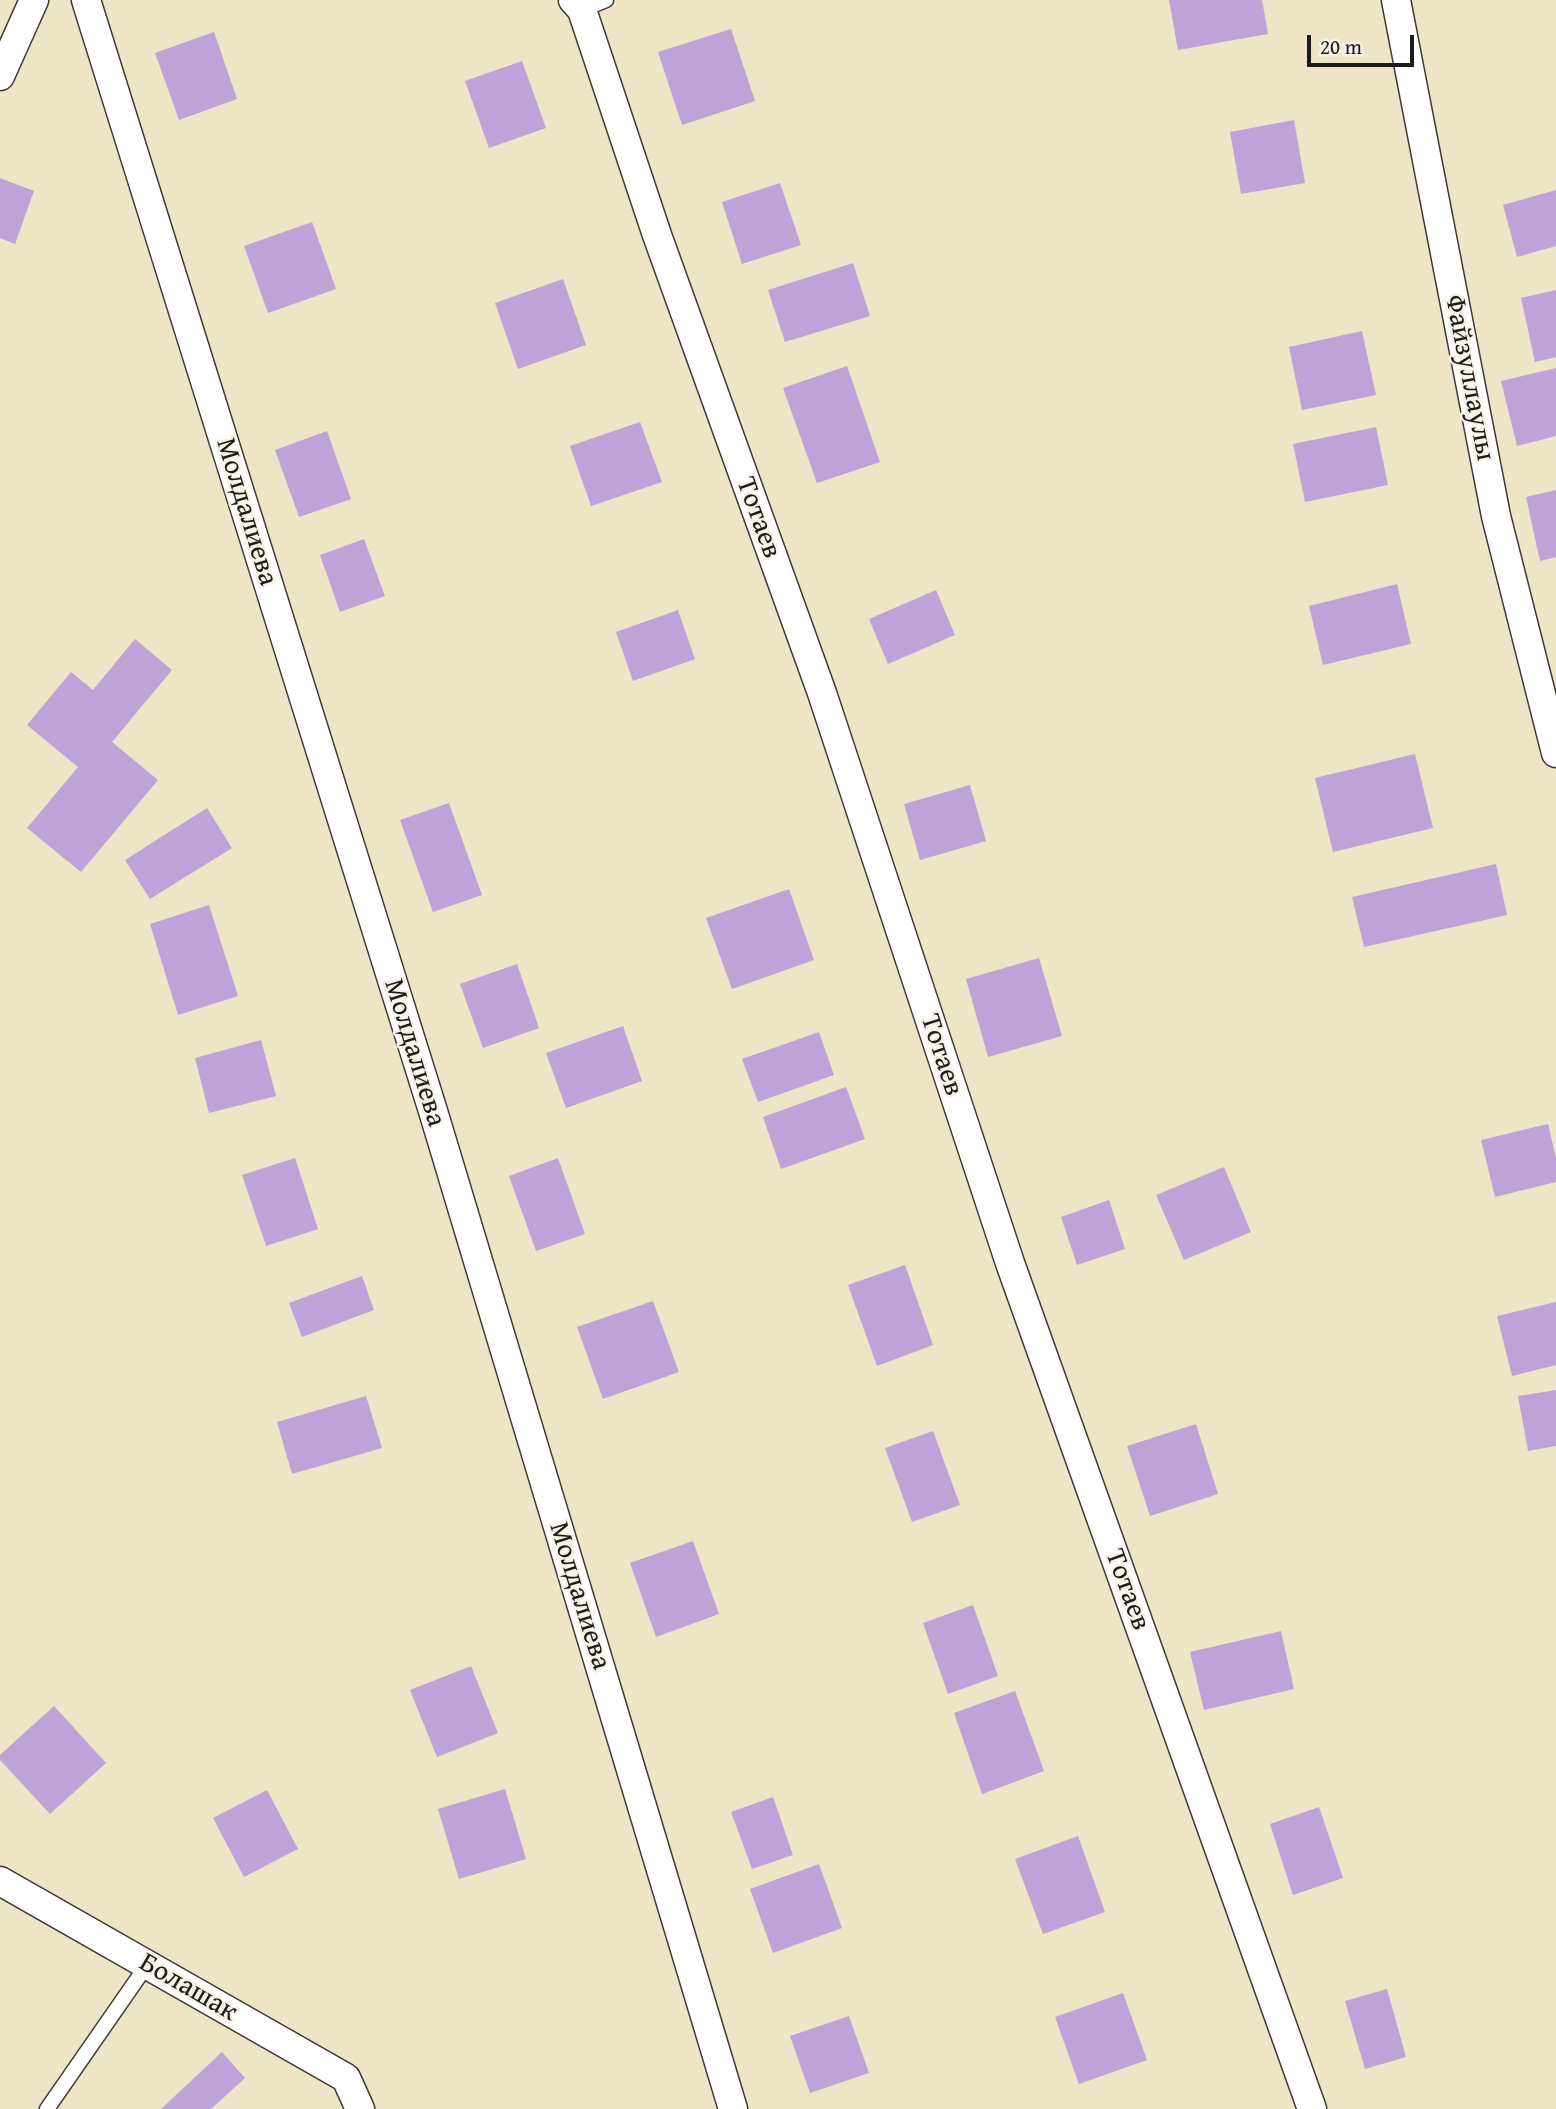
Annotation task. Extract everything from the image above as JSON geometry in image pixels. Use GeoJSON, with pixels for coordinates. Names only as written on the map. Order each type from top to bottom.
{"type":"FeatureCollection","features":[{"type":"Feature","properties":{"kind":"street"},"geometry":{"type":"LineString","coordinates":[[0,76],[34,0]]}},
{"type":"Feature","properties":{"kind":"street","name":"Молдалиева"},"geometry":{"type":"LineString","coordinates":[[86,0],[433,1111],[733,2109]]}},
{"type":"Feature","properties":{"kind":"street","name":"Файзуллаулы"},"geometry":{"type":"LineString","coordinates":[[1396,0],[1496,516],[1556,753]]}},
{"type":"Feature","properties":{"kind":"street","name":"Тотаев"},"geometry":{"type":"LineString","coordinates":[[587,3],[657,235],[821,693],[1010,1263],[1312,2109]]}},
{"type":"Feature","properties":{"kind":"street","name":"Болашак"},"geometry":{"type":"LineString","coordinates":[[0,1881],[346,2078],[360,2109]]}},
{"type":"Feature","properties":{"kind":"lane"},"geometry":{"type":"LineString","coordinates":[[47,2109],[147,1965]]}},
{"type":"Feature","properties":{"kind":"building"},"geometry":{"type":"Polygon","coordinates":[[[1169,0],[1262,0],[1268,34],[1178,50],[1169,0]]]}},
{"type":"Feature","properties":{"kind":"building"},"geometry":{"type":"Polygon","coordinates":[[[731,29],[755,101],[682,125],[658,52],[731,29]]]}},
{"type":"Feature","properties":{"kind":"building"},"geometry":{"type":"Polygon","coordinates":[[[214,32],[237,99],[179,120],[155,53],[214,32]]]}},
{"type":"Feature","properties":{"kind":"building"},"geometry":{"type":"Polygon","coordinates":[[[522,61],[546,128],[489,148],[465,81],[522,61]]]}},
{"type":"Feature","properties":{"kind":"building"},"geometry":{"type":"Polygon","coordinates":[[[1294,120],[1305,183],[1241,194],[1230,132],[1294,120]]]}},
{"type":"Feature","properties":{"kind":"building"},"geometry":{"type":"Polygon","coordinates":[[[0,178],[34,191],[15,244],[0,238],[0,178]]]}},
{"type":"Feature","properties":{"kind":"building"},"geometry":{"type":"Polygon","coordinates":[[[780,183],[801,245],[742,264],[722,202],[780,183]]]}},
{"type":"Feature","properties":{"kind":"building"},"geometry":{"type":"Polygon","coordinates":[[[1556,190],[1556,246],[1517,257],[1503,205],[1556,190]]]}},
{"type":"Feature","properties":{"kind":"building"},"geometry":{"type":"Polygon","coordinates":[[[312,222],[336,289],[268,313],[244,246],[312,222]]]}},
{"type":"Feature","properties":{"kind":"building"},"geometry":{"type":"Polygon","coordinates":[[[853,263],[870,316],[785,342],[768,290],[853,263]]]}},
{"type":"Feature","properties":{"kind":"building"},"geometry":{"type":"Polygon","coordinates":[[[563,279],[586,345],[518,369],[495,303],[563,279]]]}},
{"type":"Feature","properties":{"kind":"building"},"geometry":{"type":"Polygon","coordinates":[[[1556,290],[1556,357],[1535,362],[1521,298],[1556,290]]]}},
{"type":"Feature","properties":{"kind":"building"},"geometry":{"type":"Polygon","coordinates":[[[1362,331],[1376,395],[1302,410],[1289,347],[1362,331]]]}},
{"type":"Feature","properties":{"kind":"building"},"geometry":{"type":"Polygon","coordinates":[[[847,366],[880,462],[817,483],[783,388],[847,366]]]}},
{"type":"Feature","properties":{"kind":"building"},"geometry":{"type":"Polygon","coordinates":[[[1556,368],[1556,436],[1517,446],[1501,381],[1556,368]]]}},
{"type":"Feature","properties":{"kind":"building"},"geometry":{"type":"Polygon","coordinates":[[[640,422],[662,482],[591,506],[570,446],[640,422]]]}},
{"type":"Feature","properties":{"kind":"building"},"geometry":{"type":"Polygon","coordinates":[[[1376,427],[1388,485],[1305,502],[1293,444],[1376,427]]]}},
{"type":"Feature","properties":{"kind":"building"},"geometry":{"type":"Polygon","coordinates":[[[327,431],[351,499],[299,517],[275,450],[327,431]]]}},
{"type":"Feature","properties":{"kind":"building"},"geometry":{"type":"Polygon","coordinates":[[[1556,490],[1556,557],[1540,561],[1526,497],[1556,490]]]}},
{"type":"Feature","properties":{"kind":"building"},"geometry":{"type":"Polygon","coordinates":[[[364,539],[385,596],[340,612],[320,555],[364,539]]]}},
{"type":"Feature","properties":{"kind":"building"},"geometry":{"type":"Polygon","coordinates":[[[1397,584],[1411,644],[1323,665],[1309,606],[1397,584]]]}},
{"type":"Feature","properties":{"kind":"building"},"geometry":{"type":"Polygon","coordinates":[[[936,590],[955,635],[888,664],[869,619],[936,590]]]}},
{"type":"Feature","properties":{"kind":"building"},"geometry":{"type":"Polygon","coordinates":[[[678,610],[695,659],[633,681],[616,632],[678,610]]]}},
{"type":"Feature","properties":{"kind":"building"},"geometry":{"type":"Polygon","coordinates":[[[135,639],[172,670],[112,742],[158,780],[81,872],[27,828],[78,767],[27,725],[71,672],[93,690],[135,639]]]}},
{"type":"Feature","properties":{"kind":"building"},"geometry":{"type":"Polygon","coordinates":[[[1415,754],[1433,828],[1333,852],[1315,778],[1415,754]]]}},
{"type":"Feature","properties":{"kind":"building"},"geometry":{"type":"Polygon","coordinates":[[[970,785],[986,841],[920,860],[904,804],[970,785]]]}},
{"type":"Feature","properties":{"kind":"building"},"geometry":{"type":"Polygon","coordinates":[[[449,803],[482,895],[433,912],[400,820],[449,803]]]}},
{"type":"Feature","properties":{"kind":"building"},"geometry":{"type":"Polygon","coordinates":[[[207,808],[232,848],[150,899],[125,860],[207,808]]]}},
{"type":"Feature","properties":{"kind":"building"},"geometry":{"type":"Polygon","coordinates":[[[1496,864],[1507,915],[1364,947],[1352,897],[1496,864]]]}},
{"type":"Feature","properties":{"kind":"building"},"geometry":{"type":"Polygon","coordinates":[[[789,889],[814,960],[732,989],[706,918],[789,889]]]}},
{"type":"Feature","properties":{"kind":"building"},"geometry":{"type":"Polygon","coordinates":[[[209,905],[238,996],[178,1015],[150,924],[209,905]]]}},
{"type":"Feature","properties":{"kind":"building"},"geometry":{"type":"Polygon","coordinates":[[[1039,958],[1062,1036],[988,1057],[966,979],[1039,958]]]}},
{"type":"Feature","properties":{"kind":"building"},"geometry":{"type":"Polygon","coordinates":[[[517,964],[539,1028],[483,1048],[460,984],[517,964]]]}},
{"type":"Feature","properties":{"kind":"building"},"geometry":{"type":"Polygon","coordinates":[[[623,1026],[642,1081],[566,1108],[546,1053],[623,1026]]]}},
{"type":"Feature","properties":{"kind":"building"},"geometry":{"type":"Polygon","coordinates":[[[819,1032],[834,1075],[758,1102],[742,1059],[819,1032]]]}},
{"type":"Feature","properties":{"kind":"building"},"geometry":{"type":"Polygon","coordinates":[[[261,1040],[276,1096],[209,1113],[195,1058],[261,1040]]]}},
{"type":"Feature","properties":{"kind":"building"},"geometry":{"type":"Polygon","coordinates":[[[846,1087],[865,1139],[781,1169],[763,1117],[846,1087]]]}},
{"type":"Feature","properties":{"kind":"building"},"geometry":{"type":"Polygon","coordinates":[[[1548,1124],[1556,1158],[1556,1182],[1495,1197],[1481,1140],[1548,1124]]]}},
{"type":"Feature","properties":{"kind":"building"},"geometry":{"type":"Polygon","coordinates":[[[295,1158],[318,1229],[266,1246],[242,1175],[295,1158]]]}},
{"type":"Feature","properties":{"kind":"building"},"geometry":{"type":"Polygon","coordinates":[[[558,1158],[585,1234],[536,1251],[509,1176],[558,1158]]]}},
{"type":"Feature","properties":{"kind":"building"},"geometry":{"type":"Polygon","coordinates":[[[1224,1167],[1251,1232],[1184,1260],[1156,1195],[1224,1167]]]}},
{"type":"Feature","properties":{"kind":"building"},"geometry":{"type":"Polygon","coordinates":[[[1109,1200],[1125,1249],[1077,1265],[1061,1217],[1109,1200]]]}},
{"type":"Feature","properties":{"kind":"building"},"geometry":{"type":"Polygon","coordinates":[[[905,1265],[933,1345],[877,1366],[848,1285],[905,1265]]]}},
{"type":"Feature","properties":{"kind":"building"},"geometry":{"type":"Polygon","coordinates":[[[362,1276],[374,1310],[302,1337],[289,1303],[362,1276]]]}},
{"type":"Feature","properties":{"kind":"building"},"geometry":{"type":"Polygon","coordinates":[[[653,1301],[679,1372],[603,1399],[577,1327],[653,1301]]]}},
{"type":"Feature","properties":{"kind":"building"},"geometry":{"type":"Polygon","coordinates":[[[1556,1302],[1556,1365],[1512,1376],[1497,1316],[1556,1302]]]}},
{"type":"Feature","properties":{"kind":"building"},"geometry":{"type":"Polygon","coordinates":[[[1556,1390],[1556,1446],[1528,1451],[1518,1396],[1556,1390]]]}},
{"type":"Feature","properties":{"kind":"building"},"geometry":{"type":"Polygon","coordinates":[[[366,1396],[382,1448],[292,1474],[277,1422],[366,1396]]]}},
{"type":"Feature","properties":{"kind":"building"},"geometry":{"type":"Polygon","coordinates":[[[1196,1424],[1218,1494],[1150,1516],[1127,1446],[1196,1424]]]}},
{"type":"Feature","properties":{"kind":"building"},"geometry":{"type":"Polygon","coordinates":[[[933,1431],[960,1505],[912,1522],[885,1448],[933,1431]]]}},
{"type":"Feature","properties":{"kind":"building"},"geometry":{"type":"Polygon","coordinates":[[[693,1541],[719,1614],[656,1637],[630,1563],[693,1541]]]}},
{"type":"Feature","properties":{"kind":"building"},"geometry":{"type":"Polygon","coordinates":[[[973,1605],[998,1676],[948,1694],[923,1623],[973,1605]]]}},
{"type":"Feature","properties":{"kind":"building"},"geometry":{"type":"Polygon","coordinates":[[[1281,1631],[1294,1689],[1204,1710],[1190,1652],[1281,1631]]]}},
{"type":"Feature","properties":{"kind":"building"},"geometry":{"type":"Polygon","coordinates":[[[471,1666],[498,1733],[437,1757],[410,1690],[471,1666]]]}},
{"type":"Feature","properties":{"kind":"building"},"geometry":{"type":"Polygon","coordinates":[[[1015,1691],[1044,1771],[982,1794],[954,1713],[1015,1691]]]}},
{"type":"Feature","properties":{"kind":"building"},"geometry":{"type":"Polygon","coordinates":[[[54,1706],[106,1763],[50,1814],[0,1760],[0,1755],[54,1706]]]}},
{"type":"Feature","properties":{"kind":"building"},"geometry":{"type":"Polygon","coordinates":[[[505,1789],[526,1859],[459,1879],[438,1809],[505,1789]]]}},
{"type":"Feature","properties":{"kind":"building"},"geometry":{"type":"Polygon","coordinates":[[[267,1790],[298,1849],[244,1877],[213,1818],[267,1790]]]}},
{"type":"Feature","properties":{"kind":"building"},"geometry":{"type":"Polygon","coordinates":[[[773,1797],[793,1855],[752,1869],[731,1812],[773,1797]]]}},
{"type":"Feature","properties":{"kind":"building"},"geometry":{"type":"Polygon","coordinates":[[[1319,1807],[1343,1878],[1293,1895],[1270,1824],[1319,1807]]]}},
{"type":"Feature","properties":{"kind":"building"},"geometry":{"type":"Polygon","coordinates":[[[1078,1836],[1105,1912],[1043,1934],[1015,1859],[1078,1836]]]}},
{"type":"Feature","properties":{"kind":"building"},"geometry":{"type":"Polygon","coordinates":[[[819,1864],[842,1928],[773,1953],[750,1889],[819,1864]]]}},
{"type":"Feature","properties":{"kind":"building"},"geometry":{"type":"Polygon","coordinates":[[[1387,1989],[1406,2057],[1365,2069],[1345,2001],[1387,1989]]]}},
{"type":"Feature","properties":{"kind":"building"},"geometry":{"type":"Polygon","coordinates":[[[1123,1993],[1147,2060],[1079,2084],[1055,2017],[1123,1993]]]}},
{"type":"Feature","properties":{"kind":"building"},"geometry":{"type":"Polygon","coordinates":[[[849,2016],[869,2073],[810,2093],[790,2036],[849,2016]]]}},
{"type":"Feature","properties":{"kind":"building"},"geometry":{"type":"Polygon","coordinates":[[[222,2052],[245,2078],[211,2109],[161,2109],[222,2052]]]}}]}
